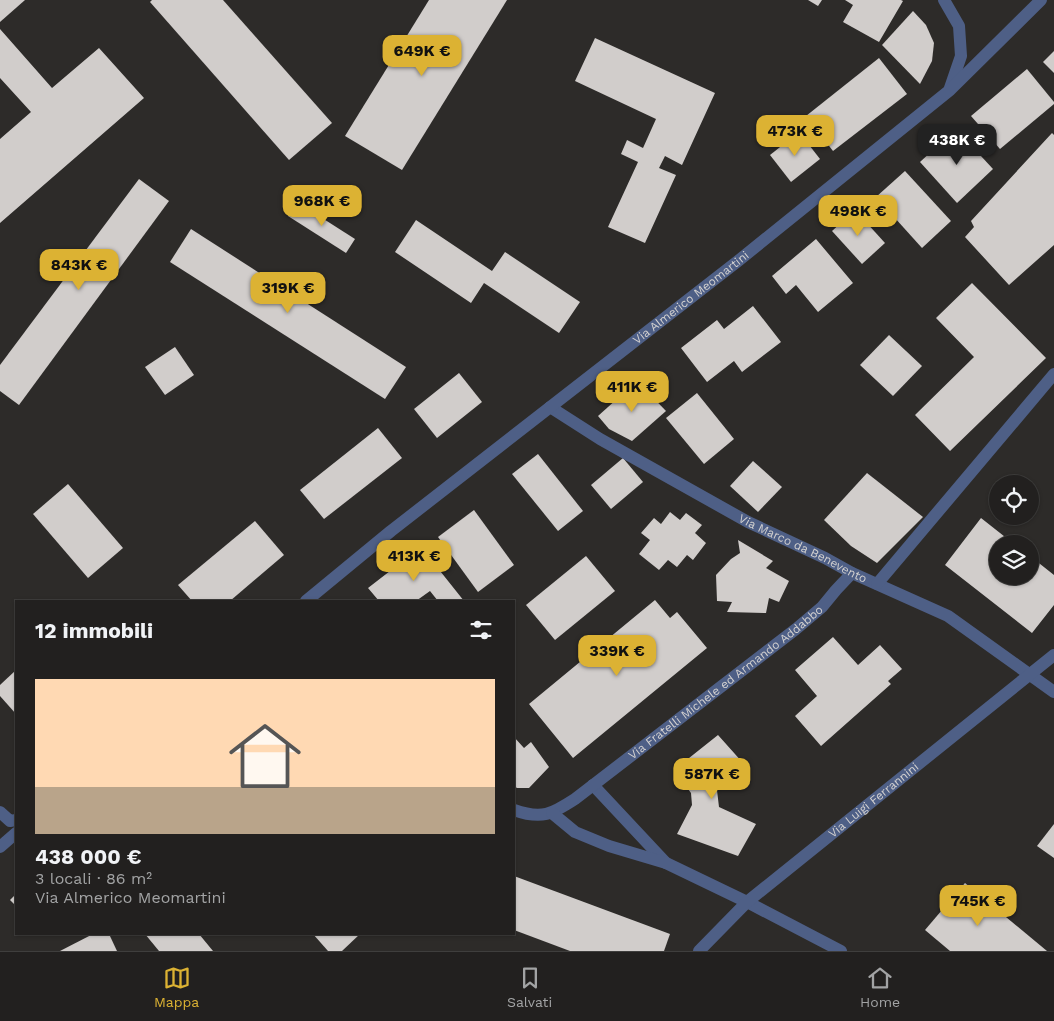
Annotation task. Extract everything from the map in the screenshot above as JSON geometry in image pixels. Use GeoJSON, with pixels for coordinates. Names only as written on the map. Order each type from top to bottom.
{"type":"FeatureCollection","features":[{"type":"Feature","properties":{"kind":"street"},"geometry":{"type":"LineString","coordinates":[[944,0],[959,26],[961,56],[950,90]]}},
{"type":"Feature","properties":{"kind":"street","name":"Via Almerico Meomartini"},"geometry":{"type":"LineString","coordinates":[[307,600],[391,531],[738,261],[950,90],[1041,0]]}},
{"type":"Feature","properties":{"kind":"street"},"geometry":{"type":"LineString","coordinates":[[876,584],[1054,374]]}},
{"type":"Feature","properties":{"kind":"street","name":"Via Marco da Benevento"},"geometry":{"type":"LineString","coordinates":[[550,407],[600,439],[748,522],[825,558],[852,573],[948,616],[1054,692]]}},
{"type":"Feature","properties":{"kind":"street","name":"Via Fratelli Michele ed Armando Addabbo"},"geometry":{"type":"LineString","coordinates":[[552,814],[796,628],[822,607],[852,573]]}},
{"type":"Feature","properties":{"kind":"street","name":"Via Luigi Ferrannini"},"geometry":{"type":"LineString","coordinates":[[699,951],[747,902],[1054,655]]}},
{"type":"Feature","properties":{"kind":"street"},"geometry":{"type":"LineString","coordinates":[[593,784],[666,863]]}},
{"type":"Feature","properties":{"kind":"street"},"geometry":{"type":"LineString","coordinates":[[515,810],[535,814],[552,814],[575,832],[609,846],[666,863],[747,902],[841,951]]}},
{"type":"Feature","properties":{"kind":"street"},"geometry":{"type":"LineString","coordinates":[[0,812],[10,821],[15,820]]}},
{"type":"Feature","properties":{"kind":"street"},"geometry":{"type":"LineString","coordinates":[[0,847],[15,834]]}},
{"type":"Feature","properties":{"kind":"building"},"geometry":{"type":"Polygon","coordinates":[[[0,0],[25,0],[0,22],[0,0]]]}},
{"type":"Feature","properties":{"kind":"building"},"geometry":{"type":"Polygon","coordinates":[[[152,0],[223,0],[332,123],[289,160],[150,2],[152,0]]]}},
{"type":"Feature","properties":{"kind":"building"},"geometry":{"type":"Polygon","coordinates":[[[429,0],[507,0],[402,170],[345,136],[429,0]]]}},
{"type":"Feature","properties":{"kind":"building"},"geometry":{"type":"Polygon","coordinates":[[[808,0],[822,0],[818,6],[808,0]]]}},
{"type":"Feature","properties":{"kind":"building"},"geometry":{"type":"Polygon","coordinates":[[[845,0],[903,1],[879,42],[843,22],[853,5],[845,0]]]}},
{"type":"Feature","properties":{"kind":"building"},"geometry":{"type":"Polygon","coordinates":[[[913,11],[926,25],[934,43],[932,61],[920,84],[882,45],[913,11]]]}},
{"type":"Feature","properties":{"kind":"building"},"geometry":{"type":"Polygon","coordinates":[[[0,29],[52,88],[99,48],[144,98],[0,223],[0,139],[31,112],[0,78],[0,29]]]}},
{"type":"Feature","properties":{"kind":"building"},"geometry":{"type":"Polygon","coordinates":[[[595,38],[715,93],[682,165],[665,156],[659,168],[676,175],[645,243],[608,227],[638,162],[621,154],[627,140],[643,148],[656,119],[575,81],[595,38]]]}},
{"type":"Feature","properties":{"kind":"building"},"geometry":{"type":"Polygon","coordinates":[[[1054,51],[1054,73],[1043,62],[1054,51]]]}},
{"type":"Feature","properties":{"kind":"building"},"geometry":{"type":"Polygon","coordinates":[[[879,58],[907,94],[833,151],[806,116],[879,58]]]}},
{"type":"Feature","properties":{"kind":"building"},"geometry":{"type":"Polygon","coordinates":[[[1027,69],[1054,104],[1000,149],[971,116],[1027,69]]]}},
{"type":"Feature","properties":{"kind":"building"},"geometry":{"type":"Polygon","coordinates":[[[956,129],[993,169],[957,203],[920,162],[956,129]]]}},
{"type":"Feature","properties":{"kind":"building"},"geometry":{"type":"Polygon","coordinates":[[[799,132],[820,159],[791,182],[770,155],[799,132]]]}},
{"type":"Feature","properties":{"kind":"building"},"geometry":{"type":"Polygon","coordinates":[[[1052,133],[1054,135],[1054,245],[1009,285],[965,237],[974,227],[971,221],[1052,133]]]}},
{"type":"Feature","properties":{"kind":"building"},"geometry":{"type":"Polygon","coordinates":[[[905,171],[951,221],[922,248],[876,197],[905,171]]]}},
{"type":"Feature","properties":{"kind":"building"},"geometry":{"type":"Polygon","coordinates":[[[139,179],[169,201],[19,405],[0,391],[0,365],[139,179]]]}},
{"type":"Feature","properties":{"kind":"building"},"geometry":{"type":"Polygon","coordinates":[[[297,202],[355,239],[346,253],[288,216],[297,202]]]}},
{"type":"Feature","properties":{"kind":"building"},"geometry":{"type":"Polygon","coordinates":[[[855,210],[885,243],[862,264],[832,231],[855,210]]]}},
{"type":"Feature","properties":{"kind":"building"},"geometry":{"type":"Polygon","coordinates":[[[416,220],[492,271],[505,252],[580,302],[559,333],[484,283],[471,303],[395,252],[416,220]]]}},
{"type":"Feature","properties":{"kind":"building"},"geometry":{"type":"Polygon","coordinates":[[[191,229],[406,367],[385,399],[170,262],[191,229]]]}},
{"type":"Feature","properties":{"kind":"building"},"geometry":{"type":"Polygon","coordinates":[[[816,239],[853,283],[818,312],[796,285],[786,294],[772,276],[816,239]]]}},
{"type":"Feature","properties":{"kind":"building"},"geometry":{"type":"Polygon","coordinates":[[[972,283],[1046,358],[950,451],[915,415],[974,357],[936,318],[972,283]]]}},
{"type":"Feature","properties":{"kind":"building"},"geometry":{"type":"Polygon","coordinates":[[[753,306],[781,342],[742,372],[734,361],[707,382],[681,348],[717,320],[724,329],[753,306]]]}},
{"type":"Feature","properties":{"kind":"building"},"geometry":{"type":"Polygon","coordinates":[[[889,335],[922,366],[893,396],[860,365],[889,335]]]}},
{"type":"Feature","properties":{"kind":"building"},"geometry":{"type":"Polygon","coordinates":[[[175,347],[194,375],[165,395],[145,367],[175,347]]]}},
{"type":"Feature","properties":{"kind":"building"},"geometry":{"type":"Polygon","coordinates":[[[459,373],[482,402],[437,438],[414,409],[459,373]]]}},
{"type":"Feature","properties":{"kind":"building"},"geometry":{"type":"Polygon","coordinates":[[[637,381],[666,411],[632,441],[609,429],[598,416],[637,381]]]}},
{"type":"Feature","properties":{"kind":"building"},"geometry":{"type":"Polygon","coordinates":[[[697,393],[734,439],[704,464],[666,418],[697,393]]]}},
{"type":"Feature","properties":{"kind":"building"},"geometry":{"type":"Polygon","coordinates":[[[378,428],[402,458],[324,519],[300,490],[378,428]]]}},
{"type":"Feature","properties":{"kind":"building"},"geometry":{"type":"Polygon","coordinates":[[[538,454],[583,511],[558,531],[512,474],[538,454]]]}},
{"type":"Feature","properties":{"kind":"building"},"geometry":{"type":"Polygon","coordinates":[[[623,458],[643,482],[611,509],[591,485],[623,458]]]}},
{"type":"Feature","properties":{"kind":"building"},"geometry":{"type":"Polygon","coordinates":[[[753,461],[782,487],[758,512],[730,486],[753,461]]]}},
{"type":"Feature","properties":{"kind":"building"},"geometry":{"type":"Polygon","coordinates":[[[867,473],[923,517],[877,563],[851,546],[824,520],[867,473]]]}},
{"type":"Feature","properties":{"kind":"building"},"geometry":{"type":"Polygon","coordinates":[[[68,484],[123,548],[88,578],[33,514],[68,484]]]}},
{"type":"Feature","properties":{"kind":"building"},"geometry":{"type":"Polygon","coordinates":[[[474,510],[514,565],[478,592],[438,537],[474,510]]]}},
{"type":"Feature","properties":{"kind":"building"},"geometry":{"type":"Polygon","coordinates":[[[670,512],[680,520],[686,513],[702,525],[695,533],[706,543],[693,560],[687,555],[677,567],[668,560],[659,570],[639,554],[650,540],[641,533],[654,518],[661,524],[670,512]]]}},
{"type":"Feature","properties":{"kind":"building"},"geometry":{"type":"Polygon","coordinates":[[[981,518],[1003,535],[989,535],[989,585],[1039,585],[1039,563],[1054,575],[1054,605],[1032,633],[945,565],[981,518]]]}},
{"type":"Feature","properties":{"kind":"building"},"geometry":{"type":"Polygon","coordinates":[[[255,521],[284,555],[231,600],[191,600],[178,585],[255,521]]]}},
{"type":"Feature","properties":{"kind":"building"},"geometry":{"type":"Polygon","coordinates":[[[738,540],[773,561],[766,568],[789,581],[779,602],[769,598],[766,613],[727,612],[732,602],[717,601],[716,575],[731,559],[740,553],[738,540]]]}},
{"type":"Feature","properties":{"kind":"building"},"geometry":{"type":"Polygon","coordinates":[[[421,547],[463,600],[437,600],[430,591],[417,600],[378,600],[368,588],[421,547]]]}},
{"type":"Feature","properties":{"kind":"building"},"geometry":{"type":"Polygon","coordinates":[[[586,556],[615,591],[555,640],[526,605],[586,556]]]}},
{"type":"Feature","properties":{"kind":"building"},"geometry":{"type":"Polygon","coordinates":[[[655,600],[670,618],[677,612],[707,648],[573,758],[529,704],[655,600]]]}},
{"type":"Feature","properties":{"kind":"building"},"geometry":{"type":"Polygon","coordinates":[[[833,637],[858,665],[880,645],[902,669],[888,681],[891,684],[821,746],[795,716],[817,696],[795,670],[833,637]]]}},
{"type":"Feature","properties":{"kind":"building"},"geometry":{"type":"Polygon","coordinates":[[[15,671],[15,713],[0,696],[0,685],[15,671]]]}},
{"type":"Feature","properties":{"kind":"building"},"geometry":{"type":"Polygon","coordinates":[[[718,735],[743,763],[716,782],[719,807],[756,824],[738,856],[677,834],[692,805],[691,793],[674,770],[718,735]]]}},
{"type":"Feature","properties":{"kind":"building"},"geometry":{"type":"Polygon","coordinates":[[[515,738],[524,748],[531,742],[549,767],[529,788],[515,787],[515,738]]]}},
{"type":"Feature","properties":{"kind":"building"},"geometry":{"type":"Polygon","coordinates":[[[1054,824],[1054,858],[1037,846],[1054,824]]]}},
{"type":"Feature","properties":{"kind":"building"},"geometry":{"type":"Polygon","coordinates":[[[515,876],[670,934],[664,951],[570,951],[515,930],[515,876]]]}},
{"type":"Feature","properties":{"kind":"building"},"geometry":{"type":"Polygon","coordinates":[[[965,883],[1047,951],[950,951],[925,930],[965,883]]]}},
{"type":"Feature","properties":{"kind":"building"},"geometry":{"type":"Polygon","coordinates":[[[15,895],[15,905],[10,900],[15,895]]]}},
{"type":"Feature","properties":{"kind":"building"},"geometry":{"type":"Polygon","coordinates":[[[91,935],[109,935],[117,951],[60,951],[91,935]]]}},
{"type":"Feature","properties":{"kind":"building"},"geometry":{"type":"Polygon","coordinates":[[[146,935],[200,935],[213,951],[159,951],[146,935]]]}},
{"type":"Feature","properties":{"kind":"building"},"geometry":{"type":"Polygon","coordinates":[[[314,935],[359,935],[342,951],[328,951],[314,935]]]}}]}
